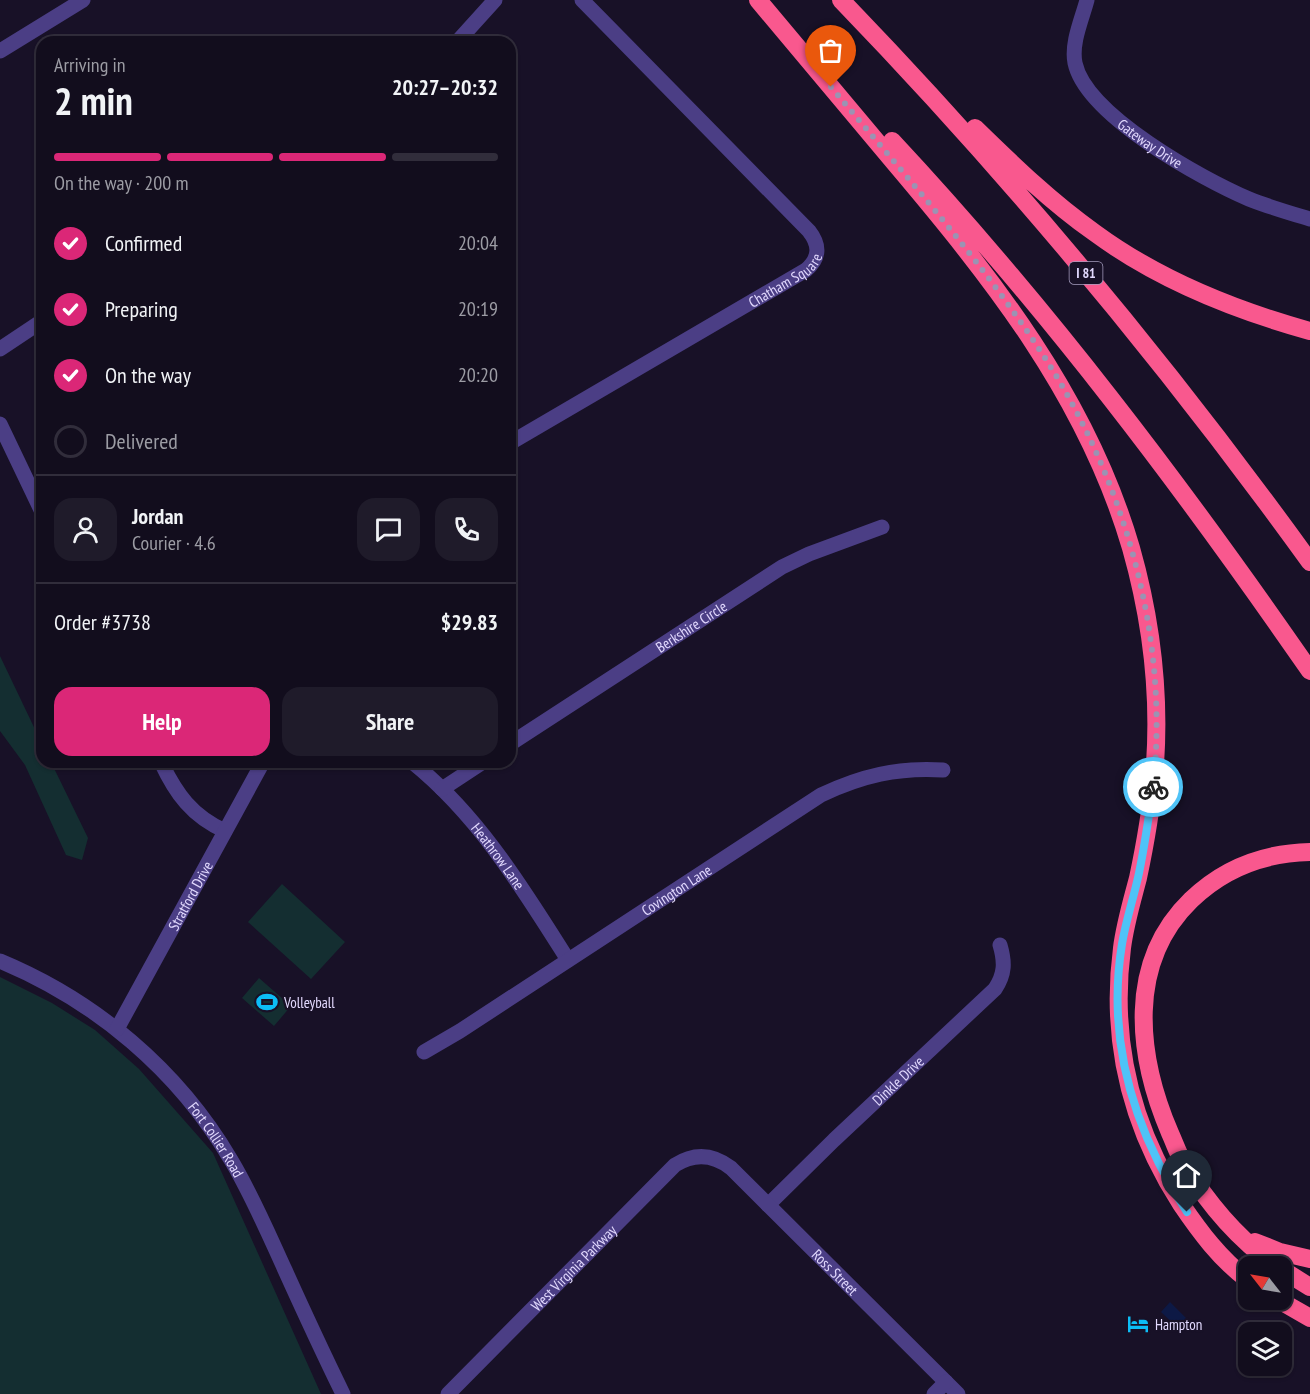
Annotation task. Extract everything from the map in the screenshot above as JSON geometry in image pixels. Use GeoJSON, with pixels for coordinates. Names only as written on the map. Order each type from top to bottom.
{"type":"FeatureCollection","features":[{"type":"Feature","properties":{"kind":"highway"},"geometry":{"type":"LineString","coordinates":[[758,0],[912,163],[1016,282],[1172,478],[1310,671]]}},
{"type":"Feature","properties":{"kind":"highway"},"geometry":{"type":"LineString","coordinates":[[758,0],[941,217],[1001,295],[1045,358],[1066,394],[1114,496],[1131,549],[1146,612],[1156,693],[1156,739],[1148,821],[1122,945],[1118,984],[1121,1048],[1132,1102],[1144,1135],[1161,1170],[1197,1228],[1238,1271]]}},
{"type":"Feature","properties":{"kind":"highway"},"geometry":{"type":"LineString","coordinates":[[843,0],[1022,173],[1095,234],[1142,263],[1211,298],[1310,331]]}},
{"type":"Feature","properties":{"kind":"highway","name":"I 81"},"geometry":{"type":"LineString","coordinates":[[843,0],[960,127],[1098,288],[1189,400],[1310,562]]}},
{"type":"Feature","properties":{"kind":"highway"},"geometry":{"type":"LineString","coordinates":[[1262,1256],[1237,1233],[1210,1202],[1183,1163],[1164,1117],[1148,1061],[1143,1024],[1143,1001],[1147,977],[1156,950],[1185,906],[1202,890],[1220,876],[1241,865],[1268,856],[1310,852]]}},
{"type":"Feature","properties":{"kind":"highway"},"geometry":{"type":"LineString","coordinates":[[1237,1233],[1265,1247],[1310,1259]]}},
{"type":"Feature","properties":{"kind":"highway"},"geometry":{"type":"LineString","coordinates":[[1292,1276],[1310,1287]]}},
{"type":"Feature","properties":{"kind":"highway"},"geometry":{"type":"LineString","coordinates":[[1294,1309],[1310,1318]]}},
{"type":"Feature","properties":{"kind":"highway"},"geometry":{"type":"LineString","coordinates":[[1294,1309],[1310,1324]]}},
{"type":"Feature","properties":{"kind":"street"},"geometry":{"type":"LineString","coordinates":[[0,51],[83,0]]}},
{"type":"Feature","properties":{"kind":"street"},"geometry":{"type":"LineString","coordinates":[[462,36],[495,0]]}},
{"type":"Feature","properties":{"kind":"street","name":"Chatham Square"},"geometry":{"type":"LineString","coordinates":[[516,439],[806,270],[815,259],[817,252],[814,238],[809,231],[582,0]]}},
{"type":"Feature","properties":{"kind":"street","name":"Gateway Drive"},"geometry":{"type":"LineString","coordinates":[[1087,0],[1074,52],[1081,79],[1093,95],[1139,136],[1194,171],[1250,199],[1310,219]]}},
{"type":"Feature","properties":{"kind":"street"},"geometry":{"type":"LineString","coordinates":[[0,349],[36,325]]}},
{"type":"Feature","properties":{"kind":"street"},"geometry":{"type":"LineString","coordinates":[[0,424],[36,499]]}},
{"type":"Feature","properties":{"kind":"street","name":"Berkshire Circle"},"geometry":{"type":"LineString","coordinates":[[516,740],[782,567],[809,554],[882,527]]}},
{"type":"Feature","properties":{"kind":"street"},"geometry":{"type":"LineString","coordinates":[[164,768],[172,786],[183,801],[196,814],[225,831]]}},
{"type":"Feature","properties":{"kind":"street","name":"Stratford Drive"},"geometry":{"type":"LineString","coordinates":[[117,1029],[260,768]]}},
{"type":"Feature","properties":{"kind":"street","name":"Heathrow Lane"},"geometry":{"type":"LineString","coordinates":[[419,768],[442,789],[492,845],[519,882],[568,960]]}},
{"type":"Feature","properties":{"kind":"street"},"geometry":{"type":"LineString","coordinates":[[442,789],[474,768]]}},
{"type":"Feature","properties":{"kind":"street","name":"Covington Lane"},"geometry":{"type":"LineString","coordinates":[[424,1052],[460,1031],[821,795],[846,783],[884,772],[920,768],[943,770]]}},
{"type":"Feature","properties":{"kind":"street","name":"Dinkle Drive"},"geometry":{"type":"LineString","coordinates":[[768,1205],[995,989],[1004,969],[1004,957],[1000,945]]}},
{"type":"Feature","properties":{"kind":"street","name":"Fort Collier Road"},"geometry":{"type":"LineString","coordinates":[[0,961],[49,984],[117,1029],[187,1098],[230,1159],[252,1197],[343,1394]]}},
{"type":"Feature","properties":{"kind":"street","name":"Ross Street"},"geometry":{"type":"LineString","coordinates":[[707,1156],[731,1168],[958,1394]]}},
{"type":"Feature","properties":{"kind":"street","name":"West Virginia Parkway"},"geometry":{"type":"LineString","coordinates":[[448,1394],[675,1165],[692,1157],[707,1156]]}},
{"type":"Feature","properties":{"kind":"street"},"geometry":{"type":"LineString","coordinates":[[934,1394],[946,1382]]}},
{"type":"Feature","properties":{"kind":"green space"},"geometry":{"type":"Polygon","coordinates":[[[0,656],[36,731],[36,768],[54,768],[88,838],[82,860],[66,855],[25,765],[0,731],[0,656]]]}},
{"type":"Feature","properties":{"kind":"green space"},"geometry":{"type":"Polygon","coordinates":[[[282,884],[345,942],[311,979],[248,922],[282,884]]]}},
{"type":"Feature","properties":{"kind":"green space"},"geometry":{"type":"Polygon","coordinates":[[[0,977],[52,1003],[95,1030],[139,1069],[213,1153],[321,1394],[0,1394],[0,977]]]}},
{"type":"Feature","properties":{"kind":"green space","name":"Volleyball"},"geometry":{"type":"Polygon","coordinates":[[[259,978],[291,1006],[274,1026],[242,998],[259,978]]]}},
{"type":"Feature","properties":{"kind":"water"},"geometry":{"type":"Polygon","coordinates":[[[1170,1302],[1191,1323],[1182,1332],[1161,1312],[1170,1302]]]}},
{"type":"Feature","properties":{"kind":"way so far"},"geometry":{"type":"LineString","coordinates":[[831,87],[948,226],[1001,295],[1045,358],[1090,441],[1114,496],[1131,549],[1146,612],[1156,693],[1153,787]]}},
{"type":"Feature","properties":{"kind":"place","name":"Volleyball"},"geometry":{"type":"Point","coordinates":[267,1002]}},
{"type":"Feature","properties":{"kind":"place","name":"Hampton"},"geometry":{"type":"Point","coordinates":[1138,1324]}},
{"type":"Feature","properties":{"kind":"route"},"geometry":{"type":"LineString","coordinates":[[1153,787],[1138,874],[1122,945],[1118,984],[1118,1020],[1125,1075],[1132,1102],[1144,1135],[1161,1170],[1187,1212]]}}]}
